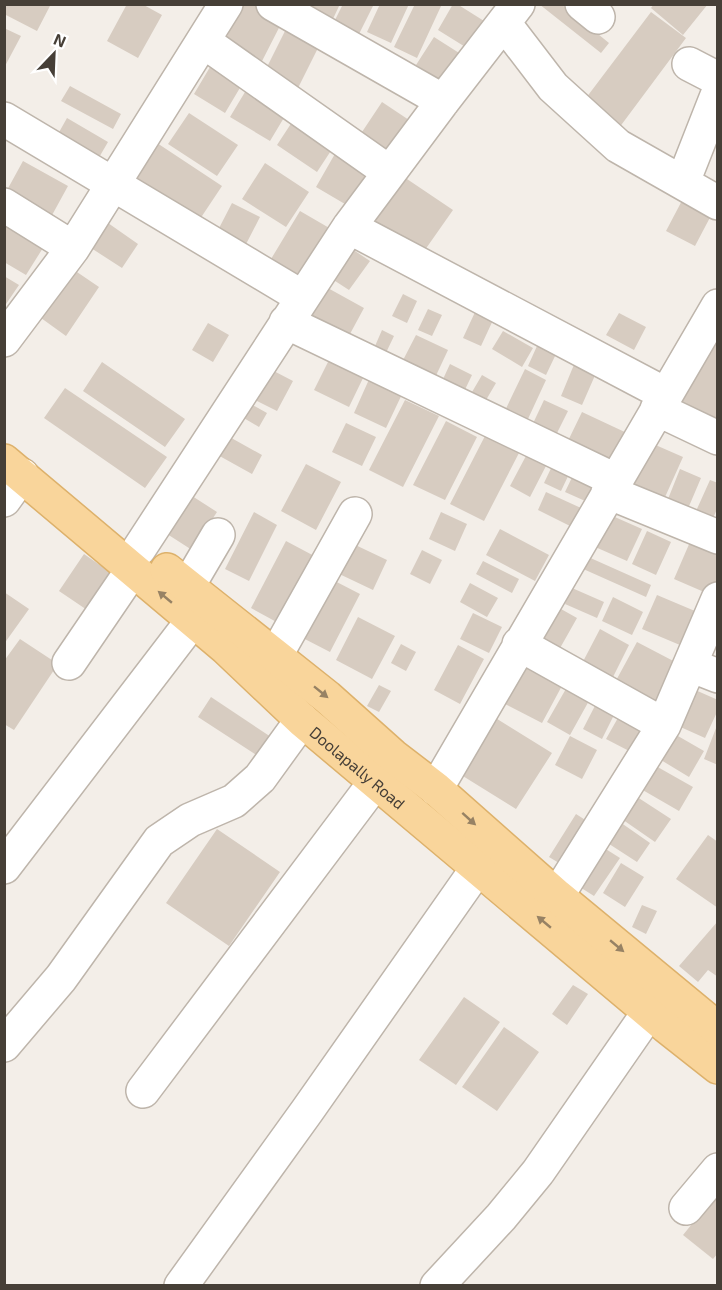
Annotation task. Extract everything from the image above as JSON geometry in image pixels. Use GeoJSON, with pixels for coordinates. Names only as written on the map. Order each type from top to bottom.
{"type":"FeatureCollection","features":[{"type":"Feature","properties":{"kind":"main road","name":"Doolapally Road"},"geometry":{"type":"LineString","coordinates":[[4,439],[136,559],[193,620],[302,720],[717,1067]]}},
{"type":"Feature","properties":{"kind":"main road","name":"Doolapally Road"},"geometry":{"type":"LineString","coordinates":[[10,479],[136,559],[188,586],[327,697],[556,896],[717,1029]]}},
{"type":"Feature","properties":{"kind":"street"},"geometry":{"type":"LineString","coordinates":[[4,340],[73,248],[226,4]]}},
{"type":"Feature","properties":{"kind":"street"},"geometry":{"type":"LineString","coordinates":[[273,4],[442,101]]}},
{"type":"Feature","properties":{"kind":"street"},"geometry":{"type":"LineString","coordinates":[[69,663],[349,227],[442,101],[511,14],[553,87],[618,146],[717,203]]}},
{"type":"Feature","properties":{"kind":"street"},"geometry":{"type":"LineString","coordinates":[[204,41],[389,172]]}},
{"type":"Feature","properties":{"kind":"street"},"geometry":{"type":"LineString","coordinates":[[689,64],[717,79]]}},
{"type":"Feature","properties":{"kind":"street"},"geometry":{"type":"LineString","coordinates":[[684,182],[717,93]]}},
{"type":"Feature","properties":{"kind":"street"},"geometry":{"type":"LineString","coordinates":[[4,119],[113,184],[294,310],[612,486],[717,537]]}},
{"type":"Feature","properties":{"kind":"street"},"geometry":{"type":"LineString","coordinates":[[4,205],[73,248]]}},
{"type":"Feature","properties":{"kind":"street"},"geometry":{"type":"LineString","coordinates":[[349,227],[661,401],[717,438]]}},
{"type":"Feature","properties":{"kind":"street"},"geometry":{"type":"LineString","coordinates":[[435,789],[716,310]]}},
{"type":"Feature","properties":{"kind":"street"},"geometry":{"type":"LineString","coordinates":[[276,655],[355,514]]}},
{"type":"Feature","properties":{"kind":"street"},"geometry":{"type":"LineString","coordinates":[[188,586],[218,535]]}},
{"type":"Feature","properties":{"kind":"street"},"geometry":{"type":"LineString","coordinates":[[556,896],[664,725],[704,670],[717,599]]}},
{"type":"Feature","properties":{"kind":"street"},"geometry":{"type":"LineString","coordinates":[[4,867],[193,620]]}},
{"type":"Feature","properties":{"kind":"street"},"geometry":{"type":"LineString","coordinates":[[519,644],[664,725]]}},
{"type":"Feature","properties":{"kind":"street"},"geometry":{"type":"LineString","coordinates":[[4,1045],[61,978],[159,841],[190,820],[234,801],[260,778],[302,720]]}},
{"type":"Feature","properties":{"kind":"street"},"geometry":{"type":"LineString","coordinates":[[143,1091],[376,782]]}},
{"type":"Feature","properties":{"kind":"street"},"geometry":{"type":"LineString","coordinates":[[181,1286],[478,867]]}},
{"type":"Feature","properties":{"kind":"street"},"geometry":{"type":"LineString","coordinates":[[438,1286],[538,1172],[649,1012]]}},
{"type":"Feature","properties":{"kind":"street"},"geometry":{"type":"LineString","coordinates":[[686,1208],[717,1170]]}},
{"type":"Feature","properties":{"kind":"building"},"geometry":{"type":"Polygon","coordinates":[[[4,4],[51,4],[37,31],[4,14],[4,4]]]}},
{"type":"Feature","properties":{"kind":"building"},"geometry":{"type":"Polygon","coordinates":[[[127,4],[142,4],[162,15],[138,58],[107,41],[127,4]]]}},
{"type":"Feature","properties":{"kind":"building"},"geometry":{"type":"Polygon","coordinates":[[[243,4],[258,4],[284,18],[259,67],[221,48],[243,4]]]}},
{"type":"Feature","properties":{"kind":"building"},"geometry":{"type":"Polygon","coordinates":[[[299,4],[340,4],[332,21],[299,4]]]}},
{"type":"Feature","properties":{"kind":"building"},"geometry":{"type":"Polygon","coordinates":[[[343,4],[374,4],[359,34],[334,22],[343,4]]]}},
{"type":"Feature","properties":{"kind":"building"},"geometry":{"type":"Polygon","coordinates":[[[380,4],[409,4],[391,43],[367,32],[380,4]]]}},
{"type":"Feature","properties":{"kind":"building"},"geometry":{"type":"Polygon","coordinates":[[[415,4],[442,4],[417,58],[394,47],[415,4]]]}},
{"type":"Feature","properties":{"kind":"building"},"geometry":{"type":"Polygon","coordinates":[[[453,4],[457,4],[492,26],[475,53],[438,30],[453,4]]]}},
{"type":"Feature","properties":{"kind":"building"},"geometry":{"type":"Polygon","coordinates":[[[539,4],[561,4],[609,43],[601,53],[539,4]]]}},
{"type":"Feature","properties":{"kind":"building"},"geometry":{"type":"Polygon","coordinates":[[[654,4],[708,4],[683,35],[651,8],[654,4]]]}},
{"type":"Feature","properties":{"kind":"building"},"geometry":{"type":"Polygon","coordinates":[[[651,12],[686,38],[619,128],[583,102],[651,12]]]}},
{"type":"Feature","properties":{"kind":"building"},"geometry":{"type":"Polygon","coordinates":[[[288,25],[321,42],[298,88],[265,71],[288,25]]]}},
{"type":"Feature","properties":{"kind":"building"},"geometry":{"type":"Polygon","coordinates":[[[4,28],[21,36],[4,68],[4,28]]]}},
{"type":"Feature","properties":{"kind":"building"},"geometry":{"type":"Polygon","coordinates":[[[434,37],[467,58],[449,86],[416,65],[434,37]]]}},
{"type":"Feature","properties":{"kind":"building"},"geometry":{"type":"Polygon","coordinates":[[[216,57],[247,76],[225,113],[194,94],[216,57]]]}},
{"type":"Feature","properties":{"kind":"building"},"geometry":{"type":"Polygon","coordinates":[[[251,82],[291,106],[270,141],[230,117],[251,82]]]}},
{"type":"Feature","properties":{"kind":"building"},"geometry":{"type":"Polygon","coordinates":[[[70,86],[121,114],[113,129],[61,101],[70,86]]]}},
{"type":"Feature","properties":{"kind":"building"},"geometry":{"type":"Polygon","coordinates":[[[382,102],[415,124],[387,166],[354,144],[382,102]]]}},
{"type":"Feature","properties":{"kind":"building"},"geometry":{"type":"Polygon","coordinates":[[[189,113],[238,145],[217,176],[168,144],[189,113]]]}},
{"type":"Feature","properties":{"kind":"building"},"geometry":{"type":"Polygon","coordinates":[[[298,113],[338,140],[317,172],[277,145],[298,113]]]}},
{"type":"Feature","properties":{"kind":"building"},"geometry":{"type":"Polygon","coordinates":[[[67,118],[108,142],[94,166],[53,143],[67,118]]]}},
{"type":"Feature","properties":{"kind":"building"},"geometry":{"type":"Polygon","coordinates":[[[157,143],[222,186],[196,225],[132,182],[157,143]]]}},
{"type":"Feature","properties":{"kind":"building"},"geometry":{"type":"Polygon","coordinates":[[[340,145],[374,165],[350,207],[316,187],[340,145]]]}},
{"type":"Feature","properties":{"kind":"building"},"geometry":{"type":"Polygon","coordinates":[[[23,161],[68,186],[51,217],[6,192],[23,161]]]}},
{"type":"Feature","properties":{"kind":"building"},"geometry":{"type":"Polygon","coordinates":[[[265,163],[309,192],[286,227],[242,199],[265,163]]]}},
{"type":"Feature","properties":{"kind":"building"},"geometry":{"type":"Polygon","coordinates":[[[404,177],[453,210],[420,257],[372,224],[404,177]]]}},
{"type":"Feature","properties":{"kind":"building"},"geometry":{"type":"Polygon","coordinates":[[[686,193],[715,208],[695,246],[666,231],[686,193]]]}},
{"type":"Feature","properties":{"kind":"building"},"geometry":{"type":"Polygon","coordinates":[[[232,203],[260,217],[244,248],[216,234],[232,203]]]}},
{"type":"Feature","properties":{"kind":"building"},"geometry":{"type":"Polygon","coordinates":[[[300,211],[331,229],[299,282],[268,264],[300,211]]]}},
{"type":"Feature","properties":{"kind":"building"},"geometry":{"type":"Polygon","coordinates":[[[4,219],[46,243],[26,275],[4,262],[4,219]]]}},
{"type":"Feature","properties":{"kind":"building"},"geometry":{"type":"Polygon","coordinates":[[[108,223],[138,244],[122,268],[91,248],[108,223]]]}},
{"type":"Feature","properties":{"kind":"building"},"geometry":{"type":"Polygon","coordinates":[[[352,249],[370,261],[349,290],[332,279],[352,249]]]}},
{"type":"Feature","properties":{"kind":"building"},"geometry":{"type":"Polygon","coordinates":[[[74,270],[99,287],[66,336],[41,318],[74,270]]]}},
{"type":"Feature","properties":{"kind":"building"},"geometry":{"type":"Polygon","coordinates":[[[4,276],[19,285],[4,307],[4,276]]]}},
{"type":"Feature","properties":{"kind":"building"},"geometry":{"type":"Polygon","coordinates":[[[326,287],[364,308],[344,345],[306,324],[326,287]]]}},
{"type":"Feature","properties":{"kind":"building"},"geometry":{"type":"Polygon","coordinates":[[[403,294],[417,301],[407,323],[392,316],[403,294]]]}},
{"type":"Feature","properties":{"kind":"building"},"geometry":{"type":"Polygon","coordinates":[[[428,309],[442,315],[432,336],[418,330],[428,309]]]}},
{"type":"Feature","properties":{"kind":"building"},"geometry":{"type":"Polygon","coordinates":[[[476,310],[494,318],[481,346],[463,338],[476,310]]]}},
{"type":"Feature","properties":{"kind":"building"},"geometry":{"type":"Polygon","coordinates":[[[619,313],[646,327],[634,350],[606,335],[619,313]]]}},
{"type":"Feature","properties":{"kind":"building"},"geometry":{"type":"Polygon","coordinates":[[[208,323],[229,335],[213,362],[192,350],[208,323]]]}},
{"type":"Feature","properties":{"kind":"building"},"geometry":{"type":"Polygon","coordinates":[[[382,330],[394,336],[383,359],[372,353],[382,330]]]}},
{"type":"Feature","properties":{"kind":"building"},"geometry":{"type":"Polygon","coordinates":[[[503,331],[533,348],[522,367],[492,349],[503,331]]]}},
{"type":"Feature","properties":{"kind":"building"},"geometry":{"type":"Polygon","coordinates":[[[416,335],[448,350],[433,382],[400,366],[416,335]]]}},
{"type":"Feature","properties":{"kind":"building"},"geometry":{"type":"Polygon","coordinates":[[[711,338],[718,341],[718,422],[679,404],[711,338]]]}},
{"type":"Feature","properties":{"kind":"building"},"geometry":{"type":"Polygon","coordinates":[[[537,346],[556,354],[546,375],[528,366],[537,346]]]}},
{"type":"Feature","properties":{"kind":"building"},"geometry":{"type":"Polygon","coordinates":[[[578,355],[600,364],[582,405],[561,396],[578,355]]]}},
{"type":"Feature","properties":{"kind":"building"},"geometry":{"type":"Polygon","coordinates":[[[330,358],[364,376],[349,407],[314,390],[330,358]]]}},
{"type":"Feature","properties":{"kind":"building"},"geometry":{"type":"Polygon","coordinates":[[[102,362],[185,419],[165,447],[83,391],[102,362]]]}},
{"type":"Feature","properties":{"kind":"building"},"geometry":{"type":"Polygon","coordinates":[[[450,364],[472,375],[460,400],[438,390],[450,364]]]}},
{"type":"Feature","properties":{"kind":"building"},"geometry":{"type":"Polygon","coordinates":[[[268,368],[293,381],[277,411],[253,399],[268,368]]]}},
{"type":"Feature","properties":{"kind":"building"},"geometry":{"type":"Polygon","coordinates":[[[525,369],[546,380],[521,434],[499,423],[525,369]]]}},
{"type":"Feature","properties":{"kind":"building"},"geometry":{"type":"Polygon","coordinates":[[[371,375],[404,390],[386,428],[354,413],[371,375]]]}},
{"type":"Feature","properties":{"kind":"building"},"geometry":{"type":"Polygon","coordinates":[[[482,375],[496,383],[479,412],[465,404],[482,375]]]}},
{"type":"Feature","properties":{"kind":"building"},"geometry":{"type":"Polygon","coordinates":[[[65,388],[167,457],[145,488],[44,418],[65,388]]]}},
{"type":"Feature","properties":{"kind":"building"},"geometry":{"type":"Polygon","coordinates":[[[405,400],[439,416],[403,487],[369,470],[405,400]]]}},
{"type":"Feature","properties":{"kind":"building"},"geometry":{"type":"Polygon","coordinates":[[[544,400],[568,411],[552,443],[529,432],[544,400]]]}},
{"type":"Feature","properties":{"kind":"building"},"geometry":{"type":"Polygon","coordinates":[[[249,403],[267,413],[259,427],[242,417],[249,403]]]}},
{"type":"Feature","properties":{"kind":"building"},"geometry":{"type":"Polygon","coordinates":[[[582,412],[629,434],[612,467],[566,445],[582,412]]]}},
{"type":"Feature","properties":{"kind":"building"},"geometry":{"type":"Polygon","coordinates":[[[446,421],[477,437],[445,500],[413,485],[446,421]]]}},
{"type":"Feature","properties":{"kind":"building"},"geometry":{"type":"Polygon","coordinates":[[[346,423],[376,437],[362,466],[332,452],[346,423]]]}},
{"type":"Feature","properties":{"kind":"building"},"geometry":{"type":"Polygon","coordinates":[[[486,434],[520,451],[484,521],[450,504],[486,434]]]}},
{"type":"Feature","properties":{"kind":"building"},"geometry":{"type":"Polygon","coordinates":[[[226,435],[262,455],[252,474],[216,454],[226,435]]]}},
{"type":"Feature","properties":{"kind":"building"},"geometry":{"type":"Polygon","coordinates":[[[651,443],[683,457],[661,506],[629,492],[651,443]]]}},
{"type":"Feature","properties":{"kind":"building"},"geometry":{"type":"Polygon","coordinates":[[[527,454],[547,464],[530,497],[510,486],[527,454]]]}},
{"type":"Feature","properties":{"kind":"building"},"geometry":{"type":"Polygon","coordinates":[[[554,462],[571,470],[561,491],[544,483],[554,462]]]}},
{"type":"Feature","properties":{"kind":"building"},"geometry":{"type":"Polygon","coordinates":[[[306,464],[341,482],[316,530],[281,511],[306,464]]]}},
{"type":"Feature","properties":{"kind":"building"},"geometry":{"type":"Polygon","coordinates":[[[577,467],[603,479],[592,504],[565,492],[577,467]]]}},
{"type":"Feature","properties":{"kind":"building"},"geometry":{"type":"Polygon","coordinates":[[[680,469],[701,478],[684,518],[664,509],[680,469]]]}},
{"type":"Feature","properties":{"kind":"building"},"geometry":{"type":"Polygon","coordinates":[[[710,480],[718,483],[718,507],[709,527],[692,520],[710,480]]]}},
{"type":"Feature","properties":{"kind":"building"},"geometry":{"type":"Polygon","coordinates":[[[546,492],[581,508],[572,527],[538,510],[546,492]]]}},
{"type":"Feature","properties":{"kind":"building"},"geometry":{"type":"Polygon","coordinates":[[[189,494],[217,512],[192,550],[164,532],[189,494]]]}},
{"type":"Feature","properties":{"kind":"building"},"geometry":{"type":"Polygon","coordinates":[[[254,512],[277,525],[249,581],[225,569],[254,512]]]}},
{"type":"Feature","properties":{"kind":"building"},"geometry":{"type":"Polygon","coordinates":[[[441,512],[467,524],[455,551],[429,539],[441,512]]]}},
{"type":"Feature","properties":{"kind":"building"},"geometry":{"type":"Polygon","coordinates":[[[608,514],[642,529],[627,561],[593,546],[608,514]]]}},
{"type":"Feature","properties":{"kind":"building"},"geometry":{"type":"Polygon","coordinates":[[[500,529],[549,555],[535,581],[486,555],[500,529]]]}},
{"type":"Feature","properties":{"kind":"building"},"geometry":{"type":"Polygon","coordinates":[[[647,531],[671,542],[656,575],[632,564],[647,531]]]}},
{"type":"Feature","properties":{"kind":"building"},"geometry":{"type":"Polygon","coordinates":[[[286,541],[318,558],[282,625],[251,608],[286,541]]]}},
{"type":"Feature","properties":{"kind":"building"},"geometry":{"type":"Polygon","coordinates":[[[347,541],[387,560],[373,590],[333,571],[347,541]]]}},
{"type":"Feature","properties":{"kind":"building"},"geometry":{"type":"Polygon","coordinates":[[[690,542],[718,555],[718,579],[711,595],[674,579],[690,542]]]}},
{"type":"Feature","properties":{"kind":"building"},"geometry":{"type":"Polygon","coordinates":[[[422,550],[442,560],[430,584],[410,574],[422,550]]]}},
{"type":"Feature","properties":{"kind":"building"},"geometry":{"type":"Polygon","coordinates":[[[84,554],[117,577],[93,614],[59,591],[84,554]]]}},
{"type":"Feature","properties":{"kind":"building"},"geometry":{"type":"Polygon","coordinates":[[[586,556],[651,585],[646,597],[581,568],[586,556]]]}},
{"type":"Feature","properties":{"kind":"building"},"geometry":{"type":"Polygon","coordinates":[[[483,561],[519,579],[512,593],[476,574],[483,561]]]}},
{"type":"Feature","properties":{"kind":"building"},"geometry":{"type":"Polygon","coordinates":[[[327,577],[360,594],[330,652],[297,635],[327,577]]]}},
{"type":"Feature","properties":{"kind":"building"},"geometry":{"type":"Polygon","coordinates":[[[470,583],[498,598],[487,617],[460,602],[470,583]]]}},
{"type":"Feature","properties":{"kind":"building"},"geometry":{"type":"Polygon","coordinates":[[[572,588],[604,602],[597,618],[565,604],[572,588]]]}},
{"type":"Feature","properties":{"kind":"building"},"geometry":{"type":"Polygon","coordinates":[[[4,592],[29,609],[4,644],[4,592]]]}},
{"type":"Feature","properties":{"kind":"building"},"geometry":{"type":"Polygon","coordinates":[[[657,595],[702,614],[687,648],[642,629],[657,595]]]}},
{"type":"Feature","properties":{"kind":"building"},"geometry":{"type":"Polygon","coordinates":[[[613,597],[643,612],[632,635],[602,621],[613,597]]]}},
{"type":"Feature","properties":{"kind":"building"},"geometry":{"type":"Polygon","coordinates":[[[561,609],[577,618],[555,657],[539,648],[561,609]]]}},
{"type":"Feature","properties":{"kind":"building"},"geometry":{"type":"Polygon","coordinates":[[[473,613],[502,627],[489,653],[460,639],[473,613]]]}},
{"type":"Feature","properties":{"kind":"building"},"geometry":{"type":"Polygon","coordinates":[[[358,617],[395,636],[372,679],[336,660],[358,617]]]}},
{"type":"Feature","properties":{"kind":"building"},"geometry":{"type":"Polygon","coordinates":[[[600,629],[629,645],[607,689],[577,673],[600,629]]]}},
{"type":"Feature","properties":{"kind":"building"},"geometry":{"type":"Polygon","coordinates":[[[20,639],[58,664],[14,730],[4,724],[4,661],[20,639]]]}},
{"type":"Feature","properties":{"kind":"building"},"geometry":{"type":"Polygon","coordinates":[[[637,642],[681,665],[657,710],[613,686],[637,642]]]}},
{"type":"Feature","properties":{"kind":"building"},"geometry":{"type":"Polygon","coordinates":[[[401,644],[416,652],[406,671],[391,663],[401,644]]]}},
{"type":"Feature","properties":{"kind":"building"},"geometry":{"type":"Polygon","coordinates":[[[458,645],[484,659],[460,704],[434,690],[458,645]]]}},
{"type":"Feature","properties":{"kind":"building"},"geometry":{"type":"Polygon","coordinates":[[[523,661],[564,682],[542,723],[501,702],[523,661]]]}},
{"type":"Feature","properties":{"kind":"building"},"geometry":{"type":"Polygon","coordinates":[[[379,685],[391,691],[379,712],[367,706],[379,685]]]}},
{"type":"Feature","properties":{"kind":"building"},"geometry":{"type":"Polygon","coordinates":[[[567,687],[590,699],[570,735],[547,722],[567,687]]]}},
{"type":"Feature","properties":{"kind":"building"},"geometry":{"type":"Polygon","coordinates":[[[693,689],[718,700],[718,710],[705,738],[676,725],[693,689]]]}},
{"type":"Feature","properties":{"kind":"building"},"geometry":{"type":"Polygon","coordinates":[[[211,697],[271,737],[258,756],[198,717],[211,697]]]}},
{"type":"Feature","properties":{"kind":"building"},"geometry":{"type":"Polygon","coordinates":[[[599,698],[618,707],[602,739],[583,729],[599,698]]]}},
{"type":"Feature","properties":{"kind":"building"},"geometry":{"type":"Polygon","coordinates":[[[623,709],[650,723],[633,753],[606,739],[623,709]]]}},
{"type":"Feature","properties":{"kind":"building"},"geometry":{"type":"Polygon","coordinates":[[[494,717],[552,753],[516,809],[458,773],[494,717]]]}},
{"type":"Feature","properties":{"kind":"building"},"geometry":{"type":"Polygon","coordinates":[[[718,723],[718,765],[704,759],[718,723]]]}},
{"type":"Feature","properties":{"kind":"building"},"geometry":{"type":"Polygon","coordinates":[[[671,732],[704,751],[689,777],[656,757],[671,732]]]}},
{"type":"Feature","properties":{"kind":"building"},"geometry":{"type":"Polygon","coordinates":[[[570,736],[597,750],[582,779],[555,765],[570,736]]]}},
{"type":"Feature","properties":{"kind":"building"},"geometry":{"type":"Polygon","coordinates":[[[647,761],[693,787],[679,811],[634,785],[647,761]]]}},
{"type":"Feature","properties":{"kind":"building"},"geometry":{"type":"Polygon","coordinates":[[[631,793],[671,819],[655,842],[616,815],[631,793]]]}},
{"type":"Feature","properties":{"kind":"building"},"geometry":{"type":"Polygon","coordinates":[[[576,814],[590,823],[564,866],[549,857],[576,814]]]}},
{"type":"Feature","properties":{"kind":"building"},"geometry":{"type":"Polygon","coordinates":[[[617,820],[650,843],[637,862],[603,840],[617,820]]]}},
{"type":"Feature","properties":{"kind":"building"},"geometry":{"type":"Polygon","coordinates":[[[217,829],[280,872],[229,946],[166,903],[217,829]]]}},
{"type":"Feature","properties":{"kind":"building"},"geometry":{"type":"Polygon","coordinates":[[[708,835],[718,842],[718,908],[676,879],[708,835]]]}},
{"type":"Feature","properties":{"kind":"building"},"geometry":{"type":"Polygon","coordinates":[[[601,846],[620,858],[594,896],[575,884],[601,846]]]}},
{"type":"Feature","properties":{"kind":"building"},"geometry":{"type":"Polygon","coordinates":[[[621,863],[644,877],[625,907],[603,893],[621,863]]]}},
{"type":"Feature","properties":{"kind":"building"},"geometry":{"type":"Polygon","coordinates":[[[642,905],[657,911],[646,934],[632,927],[642,905]]]}},
{"type":"Feature","properties":{"kind":"building"},"geometry":{"type":"Polygon","coordinates":[[[718,921],[718,977],[708,970],[698,982],[679,966],[718,921]]]}},
{"type":"Feature","properties":{"kind":"building"},"geometry":{"type":"Polygon","coordinates":[[[573,985],[588,994],[567,1025],[552,1014],[573,985]]]}},
{"type":"Feature","properties":{"kind":"building"},"geometry":{"type":"Polygon","coordinates":[[[464,997],[500,1022],[456,1085],[419,1060],[464,997]]]}},
{"type":"Feature","properties":{"kind":"building"},"geometry":{"type":"Polygon","coordinates":[[[504,1027],[539,1052],[497,1111],[462,1087],[504,1027]]]}},
{"type":"Feature","properties":{"kind":"building"},"geometry":{"type":"Polygon","coordinates":[[[718,1192],[718,1253],[713,1259],[683,1235],[718,1192]]]}}]}
